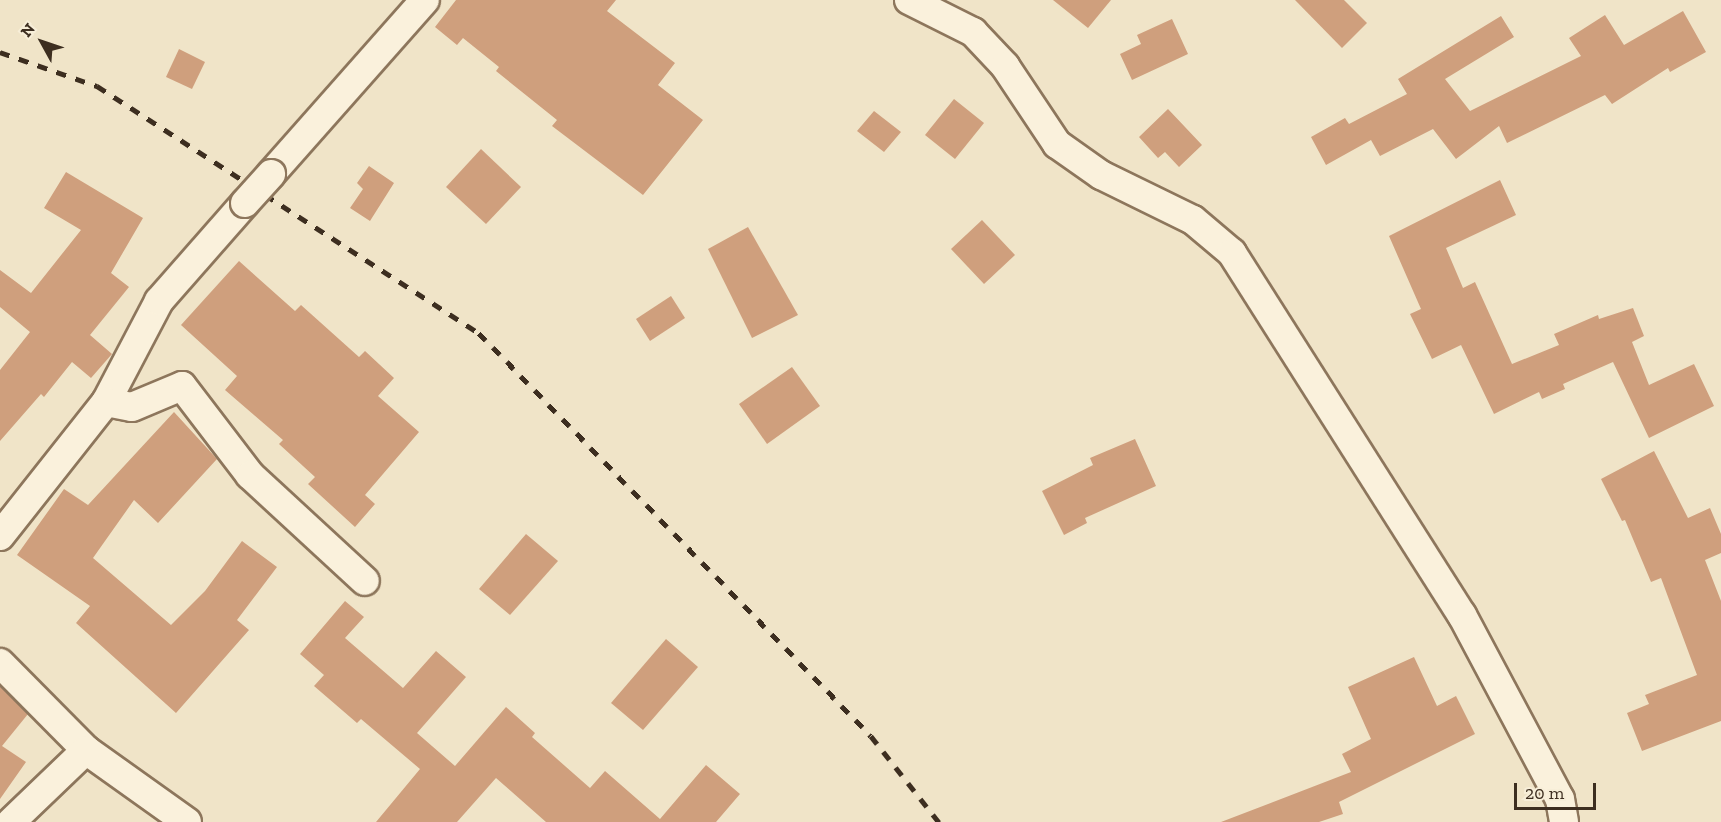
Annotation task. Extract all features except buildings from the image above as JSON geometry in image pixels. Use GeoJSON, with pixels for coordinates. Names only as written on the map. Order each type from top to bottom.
{"type":"FeatureCollection","features":[{"type":"Feature","properties":{"kind":"street"},"geometry":{"type":"LineString","coordinates":[[0,536],[106,402],[159,301],[425,0]]}},
{"type":"Feature","properties":{"kind":"street"},"geometry":{"type":"LineString","coordinates":[[909,0],[973,32],[1005,66],[1057,144],[1101,175],[1193,220],[1232,253],[1462,615],[1560,799],[1564,822]]}},
{"type":"Feature","properties":{"kind":"street"},"geometry":{"type":"LineString","coordinates":[[106,402],[132,407],[182,386],[250,475],[365,581]]}},
{"type":"Feature","properties":{"kind":"street"},"geometry":{"type":"LineString","coordinates":[[0,663],[86,750],[187,822]]}},
{"type":"Feature","properties":{"kind":"street"},"geometry":{"type":"LineString","coordinates":[[11,822],[86,750]]}},
{"type":"Feature","properties":{"kind":"railway"},"geometry":{"type":"LineString","coordinates":[[0,52],[97,86],[479,333],[871,736],[939,822]]}}]}
